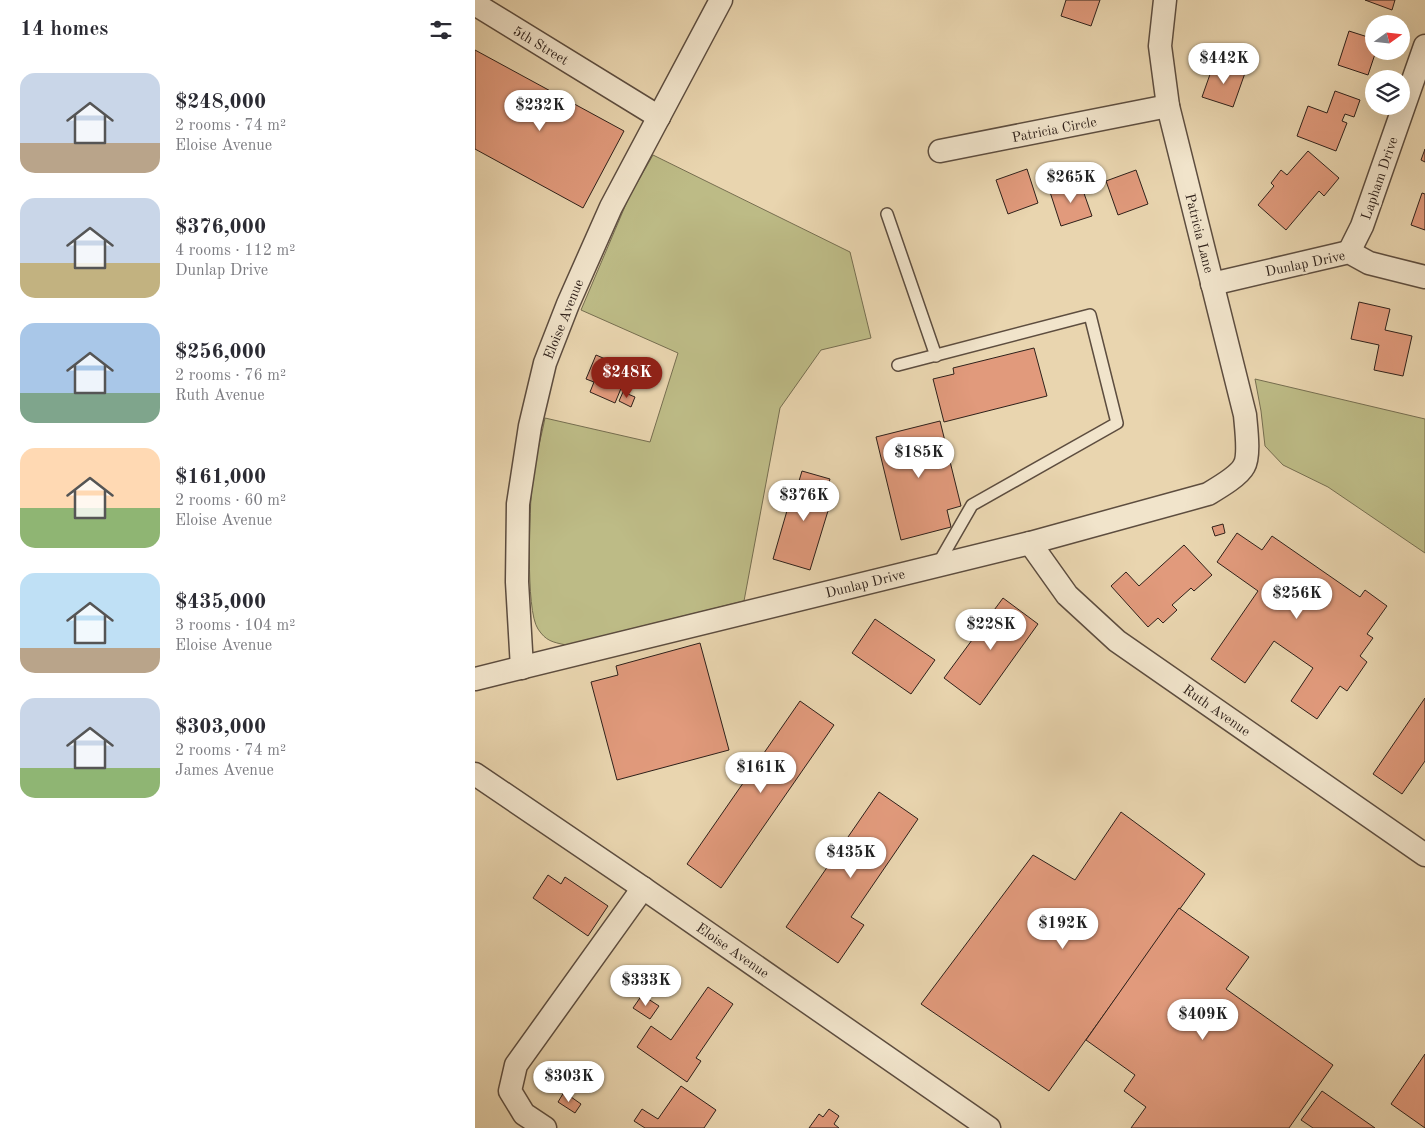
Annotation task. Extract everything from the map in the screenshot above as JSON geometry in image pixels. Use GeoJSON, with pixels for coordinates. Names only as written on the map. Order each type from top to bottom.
{"type":"FeatureCollection","features":[{"type":"Feature","properties":{"kind":"street","name":"Eloise Avenue"},"geometry":{"type":"LineString","coordinates":[[522,668],[517,582],[518,504],[530,426],[545,363],[568,304],[611,207],[721,0]]}},
{"type":"Feature","properties":{"kind":"street","name":"Patricia Lane"},"geometry":{"type":"LineString","coordinates":[[1165,0],[1160,46],[1168,106],[1245,415],[1247,439],[1245,466]]}},
{"type":"Feature","properties":{"kind":"street","name":"5th Street"},"geometry":{"type":"LineString","coordinates":[[475,4],[659,117]]}},
{"type":"Feature","properties":{"kind":"street","name":"Lapham Drive"},"geometry":{"type":"LineString","coordinates":[[1349,252],[1362,226],[1425,46]]}},
{"type":"Feature","properties":{"kind":"street","name":"Patricia Circle"},"geometry":{"type":"LineString","coordinates":[[940,151],[1168,106]]}},
{"type":"Feature","properties":{"kind":"street","name":"Dunlap Drive"},"geometry":{"type":"LineString","coordinates":[[1213,284],[1349,252],[1369,263],[1425,276]]}},
{"type":"Feature","properties":{"kind":"street","name":"Dunlap Drive"},"geometry":{"type":"LineString","coordinates":[[475,679],[937,566],[1208,494],[1229,481],[1245,466]]}},
{"type":"Feature","properties":{"kind":"street","name":"Ruth Avenue"},"geometry":{"type":"LineString","coordinates":[[1030,542],[1067,595],[1117,641],[1425,855]]}},
{"type":"Feature","properties":{"kind":"street","name":"Eloise Avenue"},"geometry":{"type":"LineString","coordinates":[[475,774],[989,1128]]}},
{"type":"Feature","properties":{"kind":"street"},"geometry":{"type":"LineString","coordinates":[[545,1128],[524,1114],[510,1091],[516,1065],[643,888]]}},
{"type":"Feature","properties":{"kind":"lane"},"geometry":{"type":"LineString","coordinates":[[887,214],[936,356]]}},
{"type":"Feature","properties":{"kind":"lane"},"geometry":{"type":"LineString","coordinates":[[898,365],[1090,314],[1117,423],[972,505],[937,566]]}},
{"type":"Feature","properties":{"kind":"shaded area"},"geometry":{"type":"Polygon","coordinates":[[[653,155],[850,252],[871,338],[821,350],[780,408],[744,601],[566,645],[547,639],[538,629],[531,602],[529,558],[534,466],[545,418],[650,442],[678,353],[581,310],[629,197],[653,155]]]}},
{"type":"Feature","properties":{"kind":"shaded area"},"geometry":{"type":"Polygon","coordinates":[[[1255,379],[1425,419],[1425,553],[1328,487],[1283,465],[1265,446],[1255,379]]]}},
{"type":"Feature","properties":{"kind":"building"},"geometry":{"type":"Polygon","coordinates":[[[1066,0],[1100,0],[1091,26],[1061,16],[1066,0]]]}},
{"type":"Feature","properties":{"kind":"building"},"geometry":{"type":"Polygon","coordinates":[[[1365,0],[1395,0],[1392,10],[1365,0]]]}},
{"type":"Feature","properties":{"kind":"building"},"geometry":{"type":"Polygon","coordinates":[[[1349,31],[1365,36],[1365,60],[1373,60],[1370,70],[1365,70],[1365,74],[1338,65],[1349,31]]]}},
{"type":"Feature","properties":{"kind":"building"},"geometry":{"type":"Polygon","coordinates":[[[475,50],[624,131],[583,208],[475,149],[475,50]]]}},
{"type":"Feature","properties":{"kind":"building"},"geometry":{"type":"Polygon","coordinates":[[[1214,63],[1245,73],[1233,107],[1202,97],[1214,63]]]}},
{"type":"Feature","properties":{"kind":"building"},"geometry":{"type":"Polygon","coordinates":[[[1335,91],[1360,100],[1354,117],[1345,114],[1342,121],[1347,123],[1336,151],[1297,136],[1308,106],[1327,113],[1335,91]]]}},
{"type":"Feature","properties":{"kind":"building"},"geometry":{"type":"Polygon","coordinates":[[[1425,149],[1425,162],[1421,160],[1425,149]]]}},
{"type":"Feature","properties":{"kind":"building"},"geometry":{"type":"Polygon","coordinates":[[[1308,151],[1339,178],[1324,196],[1319,191],[1286,230],[1258,205],[1274,186],[1271,183],[1281,170],[1287,175],[1308,151]]]}},
{"type":"Feature","properties":{"kind":"building"},"geometry":{"type":"Polygon","coordinates":[[[1027,169],[1038,203],[1008,214],[996,180],[1027,169]]]}},
{"type":"Feature","properties":{"kind":"building"},"geometry":{"type":"Polygon","coordinates":[[[1136,170],[1148,204],[1118,215],[1106,181],[1136,170]]]}},
{"type":"Feature","properties":{"kind":"building"},"geometry":{"type":"Polygon","coordinates":[[[1080,182],[1092,216],[1061,226],[1050,192],[1080,182]]]}},
{"type":"Feature","properties":{"kind":"building"},"geometry":{"type":"Polygon","coordinates":[[[1422,193],[1425,194],[1425,230],[1411,225],[1422,193]]]}},
{"type":"Feature","properties":{"kind":"building"},"geometry":{"type":"Polygon","coordinates":[[[1359,302],[1390,309],[1385,330],[1412,336],[1403,376],[1374,370],[1379,345],[1351,339],[1359,302]]]}},
{"type":"Feature","properties":{"kind":"building"},"geometry":{"type":"Polygon","coordinates":[[[1034,348],[1047,396],[944,422],[933,379],[954,374],[953,368],[1034,348]]]}},
{"type":"Feature","properties":{"kind":"building"},"geometry":{"type":"Polygon","coordinates":[[[596,355],[629,369],[615,403],[590,392],[594,382],[586,379],[596,355]]]}},
{"type":"Feature","properties":{"kind":"building"},"geometry":{"type":"Polygon","coordinates":[[[623,392],[635,397],[631,407],[619,401],[623,392]]]}},
{"type":"Feature","properties":{"kind":"building"},"geometry":{"type":"Polygon","coordinates":[[[940,421],[961,506],[947,510],[951,527],[901,540],[876,437],[940,421]]]}},
{"type":"Feature","properties":{"kind":"building"},"geometry":{"type":"Polygon","coordinates":[[[802,471],[830,479],[824,499],[831,501],[810,570],[773,559],[793,490],[796,491],[802,471]]]}},
{"type":"Feature","properties":{"kind":"building"},"geometry":{"type":"Polygon","coordinates":[[[1223,524],[1225,533],[1215,536],[1212,527],[1223,524]]]}},
{"type":"Feature","properties":{"kind":"building"},"geometry":{"type":"Polygon","coordinates":[[[1237,533],[1262,550],[1272,536],[1360,597],[1365,590],[1387,606],[1367,634],[1373,638],[1360,656],[1367,662],[1347,691],[1340,686],[1317,719],[1291,701],[1313,668],[1274,641],[1245,683],[1211,659],[1258,591],[1217,562],[1237,533]]]}},
{"type":"Feature","properties":{"kind":"building"},"geometry":{"type":"Polygon","coordinates":[[[1184,545],[1212,575],[1194,591],[1191,588],[1172,605],[1177,610],[1163,623],[1158,618],[1148,627],[1111,586],[1126,572],[1139,586],[1184,545]]]}},
{"type":"Feature","properties":{"kind":"building"},"geometry":{"type":"Polygon","coordinates":[[[1003,598],[1038,624],[980,705],[944,678],[1003,598]]]}},
{"type":"Feature","properties":{"kind":"building"},"geometry":{"type":"Polygon","coordinates":[[[875,619],[935,660],[911,694],[852,653],[875,619]]]}},
{"type":"Feature","properties":{"kind":"building"},"geometry":{"type":"Polygon","coordinates":[[[700,643],[729,750],[617,780],[591,682],[618,675],[616,666],[700,643]]]}},
{"type":"Feature","properties":{"kind":"building"},"geometry":{"type":"Polygon","coordinates":[[[1425,698],[1425,761],[1402,794],[1373,774],[1425,698]]]}},
{"type":"Feature","properties":{"kind":"building"},"geometry":{"type":"Polygon","coordinates":[[[800,701],[834,725],[721,888],[687,864],[800,701]]]}},
{"type":"Feature","properties":{"kind":"building"},"geometry":{"type":"Polygon","coordinates":[[[879,792],[918,819],[851,917],[864,925],[838,963],[786,927],[879,792]]]}},
{"type":"Feature","properties":{"kind":"building"},"geometry":{"type":"Polygon","coordinates":[[[1121,812],[1205,874],[1049,1091],[921,1004],[1033,855],[1075,880],[1121,812]]]}},
{"type":"Feature","properties":{"kind":"building"},"geometry":{"type":"Polygon","coordinates":[[[548,875],[561,884],[565,877],[608,906],[588,936],[533,898],[548,875]]]}},
{"type":"Feature","properties":{"kind":"building"},"geometry":{"type":"Polygon","coordinates":[[[1179,908],[1249,957],[1226,989],[1333,1065],[1289,1128],[1131,1128],[1146,1107],[1124,1091],[1135,1075],[1086,1040],[1179,908]]]}},
{"type":"Feature","properties":{"kind":"building"},"geometry":{"type":"Polygon","coordinates":[[[708,987],[733,1004],[696,1058],[701,1061],[687,1082],[637,1047],[651,1026],[671,1040],[708,987]]]}},
{"type":"Feature","properties":{"kind":"building"},"geometry":{"type":"Polygon","coordinates":[[[642,995],[659,1006],[650,1019],[633,1008],[642,995]]]}},
{"type":"Feature","properties":{"kind":"building"},"geometry":{"type":"Polygon","coordinates":[[[1425,1054],[1425,1128],[1391,1104],[1425,1054]]]}},
{"type":"Feature","properties":{"kind":"building"},"geometry":{"type":"Polygon","coordinates":[[[681,1086],[716,1110],[704,1128],[645,1128],[634,1121],[642,1109],[658,1119],[681,1086]]]}},
{"type":"Feature","properties":{"kind":"building"},"geometry":{"type":"Polygon","coordinates":[[[1322,1091],[1375,1128],[1313,1128],[1301,1120],[1322,1091]]]}},
{"type":"Feature","properties":{"kind":"building"},"geometry":{"type":"Polygon","coordinates":[[[564,1092],[581,1104],[575,1113],[558,1102],[564,1092]]]}},
{"type":"Feature","properties":{"kind":"building"},"geometry":{"type":"Polygon","coordinates":[[[829,1109],[839,1116],[834,1124],[839,1128],[809,1128],[819,1114],[823,1117],[829,1109]]]}}]}
